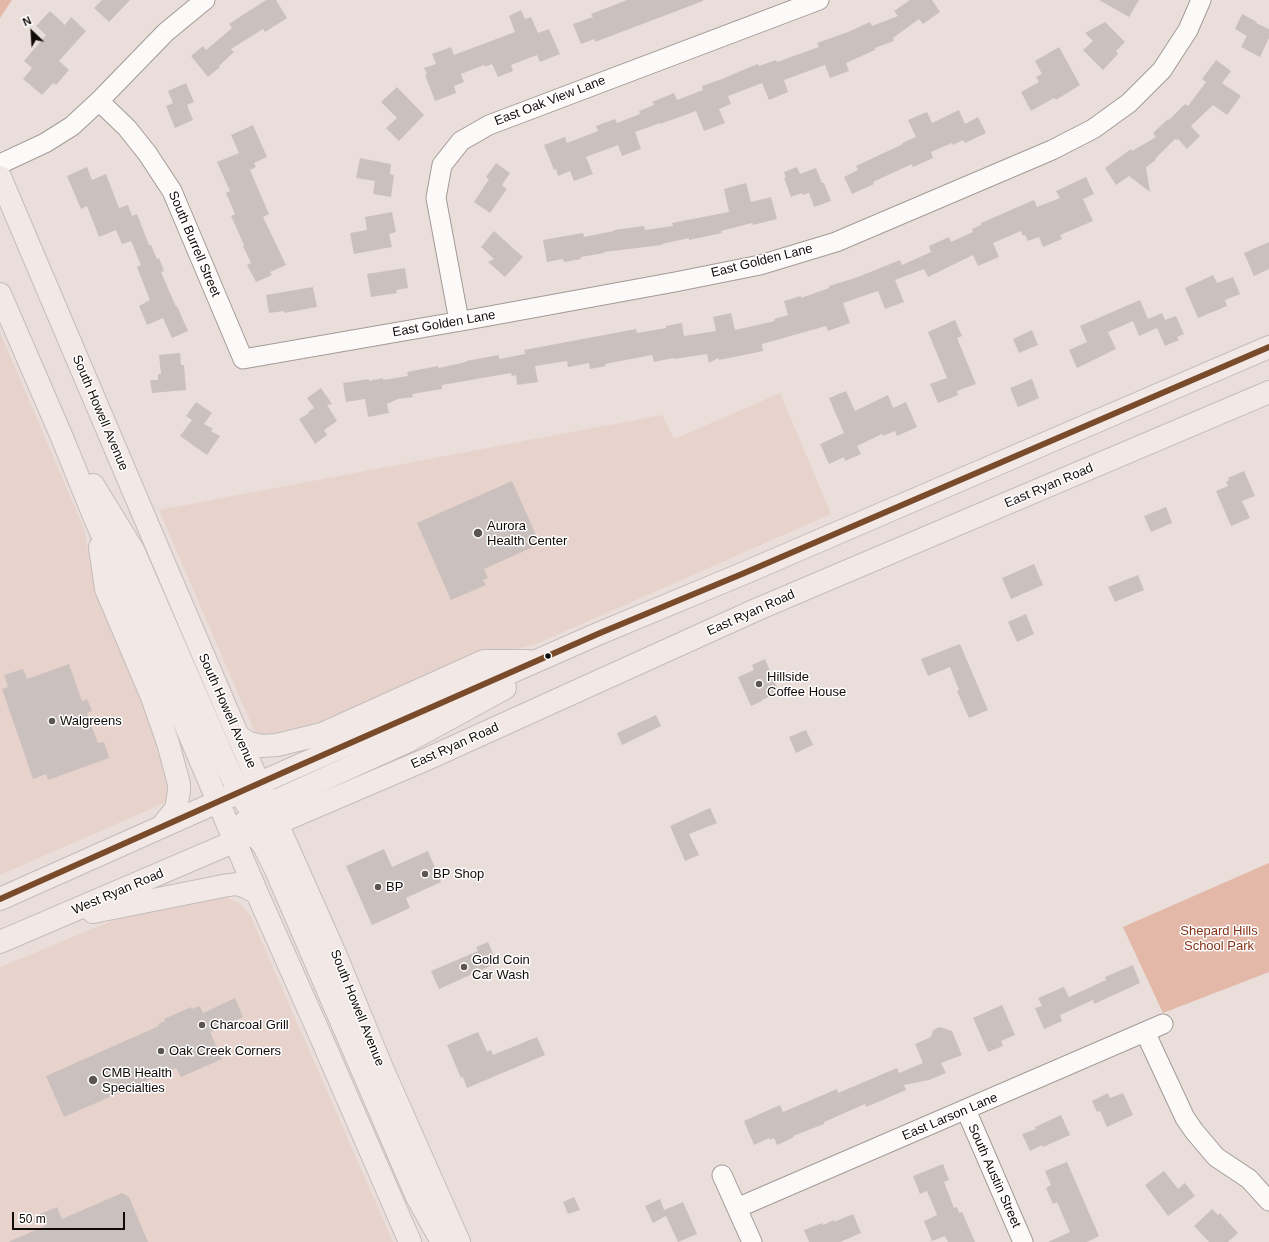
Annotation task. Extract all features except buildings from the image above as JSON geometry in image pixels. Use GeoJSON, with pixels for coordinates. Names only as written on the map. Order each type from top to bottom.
{"type":"FeatureCollection","features":[{"type":"Feature","properties":{"kind":"main road","name":"South Howell Avenue"},"geometry":{"type":"LineString","coordinates":[[0,177],[259,783],[256,823],[257,893],[410,1242]]}},
{"type":"Feature","properties":{"kind":"main road","name":"South Howell Avenue"},"geometry":{"type":"LineString","coordinates":[[0,294],[61,435],[96,521],[136,609],[218,802],[256,823],[336,956],[382,1068],[459,1242]]}},
{"type":"Feature","properties":{"kind":"main road"},"geometry":{"type":"LineString","coordinates":[[0,899],[560,651],[1269,348]]}},
{"type":"Feature","properties":{"kind":"main road","name":"East Ryan Road"},"geometry":{"type":"LineString","coordinates":[[256,823],[427,759],[758,609],[1269,392]]}},
{"type":"Feature","properties":{"kind":"main road"},"geometry":{"type":"LineString","coordinates":[[61,435],[134,550],[225,762],[256,823],[264,846],[275,868],[417,1197],[442,1242]]}},
{"type":"Feature","properties":{"kind":"main road"},"geometry":{"type":"LineString","coordinates":[[96,521],[106,589],[152,697],[168,743],[179,784],[176,809],[162,826]]}},
{"type":"Feature","properties":{"kind":"main road"},"geometry":{"type":"LineString","coordinates":[[256,823],[512,685],[560,651]]}},
{"type":"Feature","properties":{"kind":"main road"},"geometry":{"type":"LineString","coordinates":[[238,736],[249,743],[261,746],[277,745],[322,734],[484,661],[537,661]]}},
{"type":"Feature","properties":{"kind":"main road","name":"West Ryan Road"},"geometry":{"type":"LineString","coordinates":[[0,942],[47,922],[256,823]]}},
{"type":"Feature","properties":{"kind":"main road"},"geometry":{"type":"LineString","coordinates":[[47,922],[236,884],[257,893]]}},
{"type":"Feature","properties":{"kind":"street"},"geometry":{"type":"LineString","coordinates":[[0,164],[45,143],[72,126],[99,101],[166,32],[205,0]]}},
{"type":"Feature","properties":{"kind":"street","name":"East Oak View Lane"},"geometry":{"type":"LineString","coordinates":[[460,321],[436,198],[442,165],[461,141],[489,125],[819,0]]}},
{"type":"Feature","properties":{"kind":"street","name":"East Golden Lane"},"geometry":{"type":"LineString","coordinates":[[243,359],[675,282],[760,264],[836,242],[1052,150],[1093,129],[1129,103],[1162,70],[1188,30],[1201,0]]}},
{"type":"Feature","properties":{"kind":"street","name":"South Burrell Street"},"geometry":{"type":"LineString","coordinates":[[99,101],[127,128],[172,191],[243,359]]}},
{"type":"Feature","properties":{"kind":"street","name":"East Larson Lane"},"geometry":{"type":"LineString","coordinates":[[737,1208],[1163,1024]]}},
{"type":"Feature","properties":{"kind":"street"},"geometry":{"type":"LineString","coordinates":[[1145,1032],[1185,1118],[1194,1131],[1216,1157],[1249,1179],[1269,1201]]}},
{"type":"Feature","properties":{"kind":"street","name":"South Austin Street"},"geometry":{"type":"LineString","coordinates":[[966,1110],[1023,1242]]}},
{"type":"Feature","properties":{"kind":"street"},"geometry":{"type":"LineString","coordinates":[[722,1175],[752,1242]]}},
{"type":"Feature","properties":{"kind":"shaded area"},"geometry":{"type":"Polygon","coordinates":[[[0,332],[84,529],[95,584],[118,637],[172,782],[168,800],[162,804],[0,875],[0,332]]]}},
{"type":"Feature","properties":{"kind":"shaded area"},"geometry":{"type":"Polygon","coordinates":[[[780,393],[831,514],[534,645],[482,656],[322,728],[260,737],[256,733],[159,510],[662,415],[674,439],[780,393]]]}},
{"type":"Feature","properties":{"kind":"shaded area"},"geometry":{"type":"Polygon","coordinates":[[[216,896],[229,898],[241,905],[250,915],[393,1242],[0,1242],[0,967],[114,920],[216,896]]]}},
{"type":"Feature","properties":{"kind":"green space"},"geometry":{"type":"Polygon","coordinates":[[[0,0],[12,0],[0,18],[0,0]]]}},
{"type":"Feature","properties":{"kind":"green space","name":"Shepard Hills School Park"},"geometry":{"type":"Polygon","coordinates":[[[1269,863],[1269,972],[1163,1013],[1123,927],[1269,863]]]}},
{"type":"Feature","properties":{"kind":"transit line"},"geometry":{"type":"LineString","coordinates":[[0,899],[600,633],[742,574],[1269,347]]}},
{"type":"Feature","properties":{"kind":"place","name":"Aurora Health Center"},"geometry":{"type":"Point","coordinates":[478,533]}},
{"type":"Feature","properties":{"kind":"place","name":"Hillside Coffee House"},"geometry":{"type":"Point","coordinates":[759,684]}},
{"type":"Feature","properties":{"kind":"place","name":"Walgreens"},"geometry":{"type":"Point","coordinates":[52,721]}},
{"type":"Feature","properties":{"kind":"place","name":"BP Shop"},"geometry":{"type":"Point","coordinates":[425,874]}},
{"type":"Feature","properties":{"kind":"place","name":"BP"},"geometry":{"type":"Point","coordinates":[378,887]}},
{"type":"Feature","properties":{"kind":"place","name":"Gold Coin Car Wash"},"geometry":{"type":"Point","coordinates":[464,967]}},
{"type":"Feature","properties":{"kind":"place","name":"Charcoal Grill"},"geometry":{"type":"Point","coordinates":[202,1025]}},
{"type":"Feature","properties":{"kind":"place","name":"Oak Creek Corners"},"geometry":{"type":"Point","coordinates":[161,1051]}},
{"type":"Feature","properties":{"kind":"place","name":"CMB Health Specialties"},"geometry":{"type":"Point","coordinates":[93,1080]}}]}
